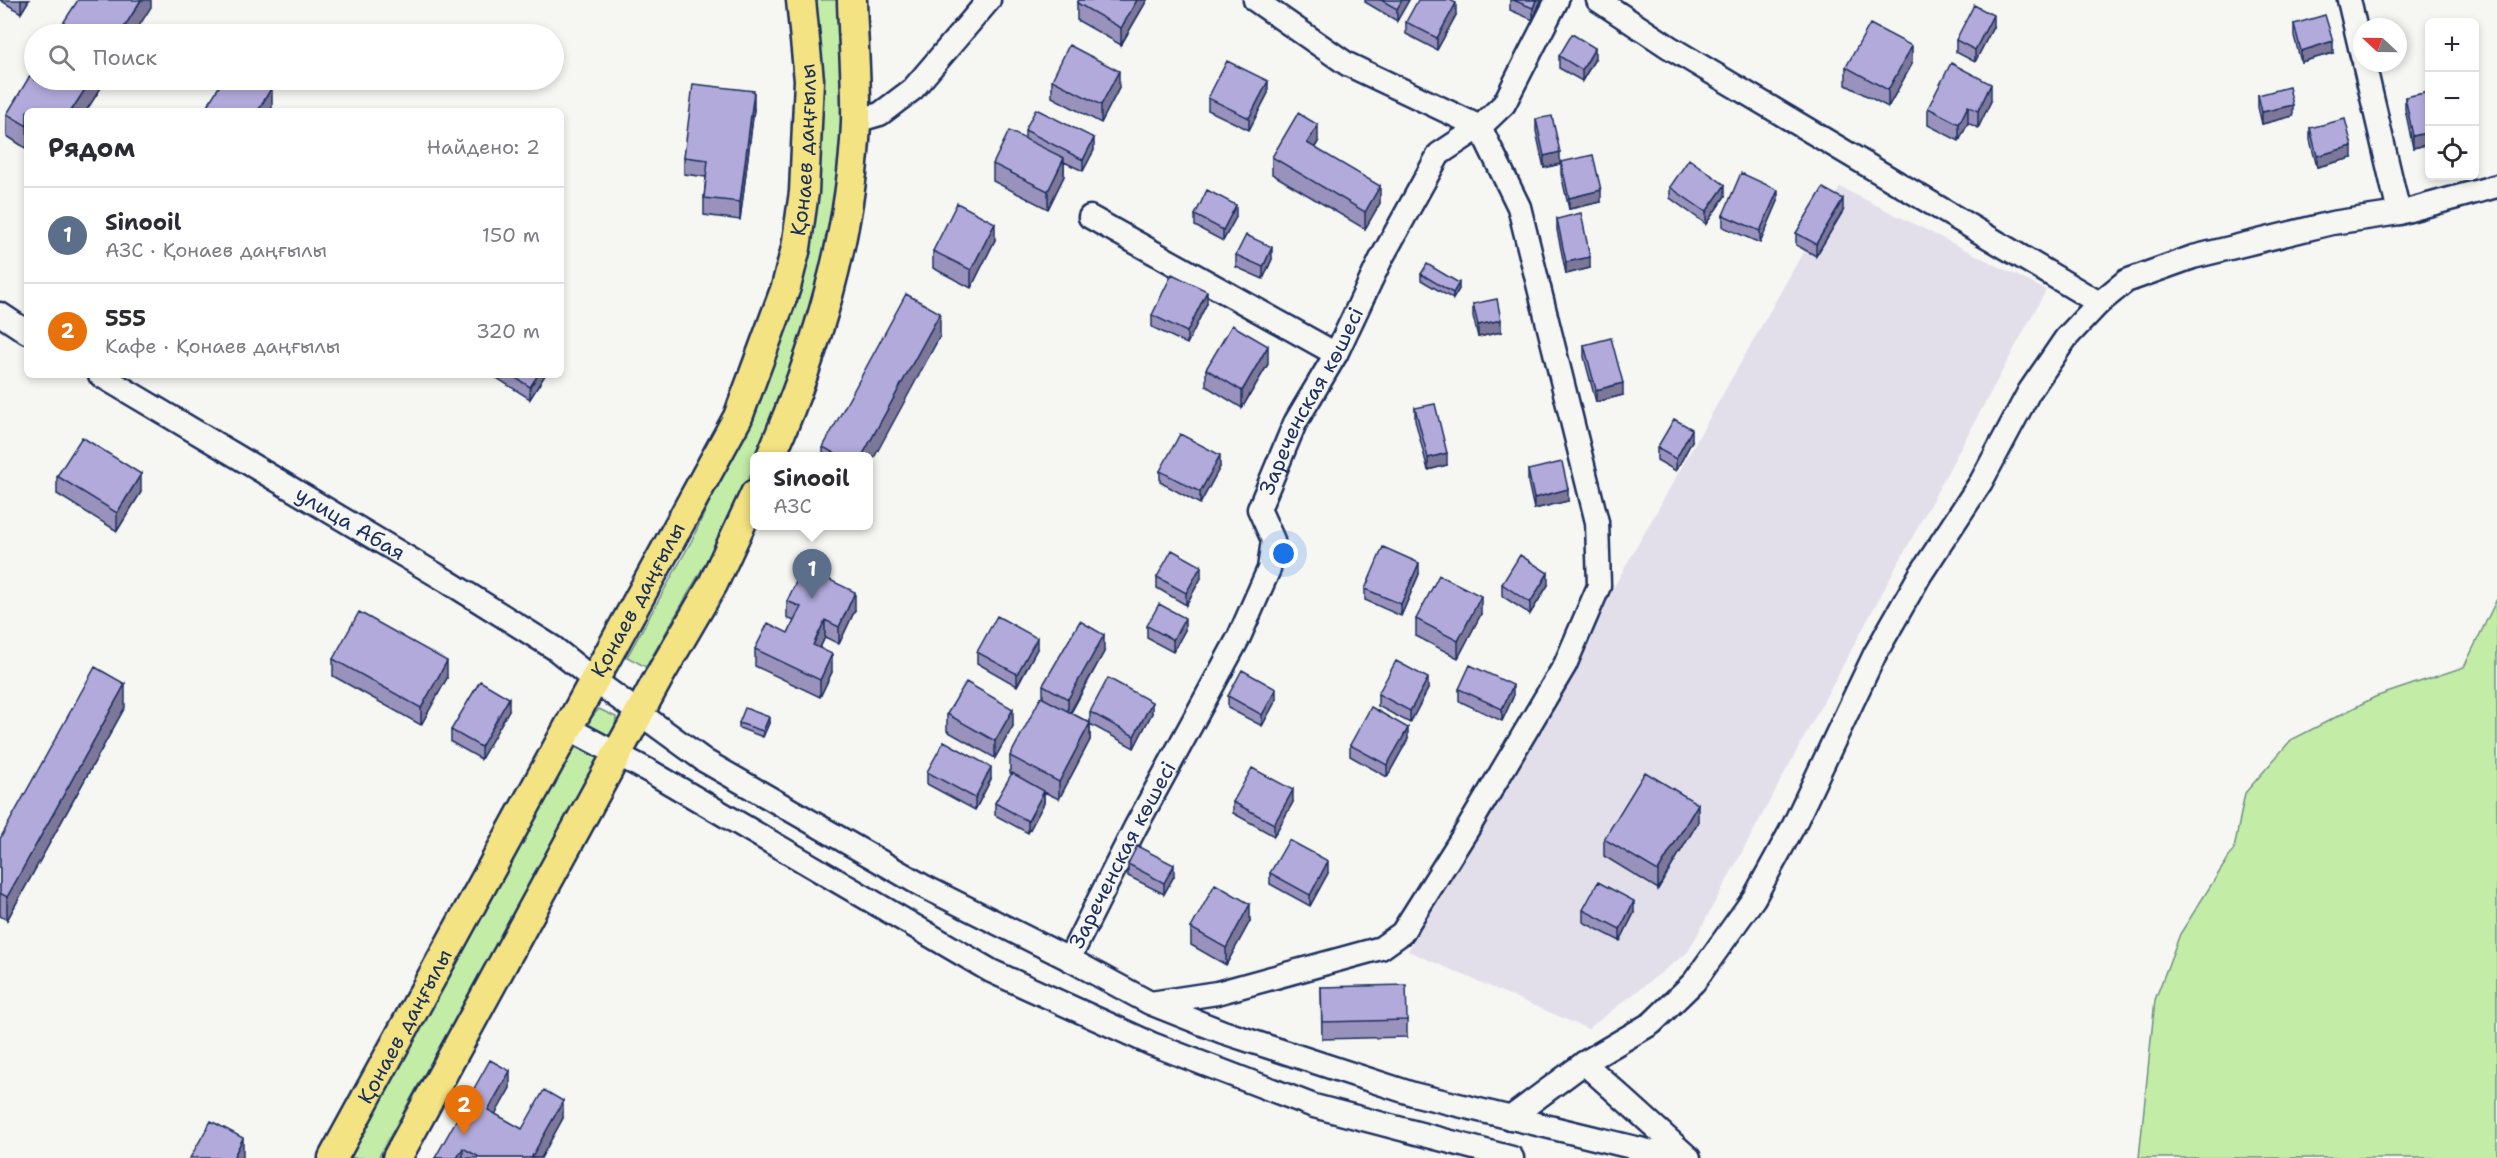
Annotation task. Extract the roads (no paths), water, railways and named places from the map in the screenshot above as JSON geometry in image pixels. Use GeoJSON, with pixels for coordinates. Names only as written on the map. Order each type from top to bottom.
{"type":"FeatureCollection","features":[{"type":"Feature","properties":{"kind":"main road","name":"Қонаев даңғылы"},"geometry":{"type":"LineString","coordinates":[[333,1158],[738,417],[786,287],[796,248],[804,192],[809,80],[801,0]]}},
{"type":"Feature","properties":{"kind":"main road"},"geometry":{"type":"LineString","coordinates":[[773,452],[806,368],[826,308],[841,243],[854,152],[856,120],[852,0]]}},
{"type":"Feature","properties":{"kind":"main road"},"geometry":{"type":"LineString","coordinates":[[397,1158],[712,584],[750,504]]}},
{"type":"Feature","properties":{"kind":"street"},"geometry":{"type":"LineString","coordinates":[[856,120],[880,114],[913,89],[989,0]]}},
{"type":"Feature","properties":{"kind":"street"},"geometry":{"type":"LineString","coordinates":[[1150,1003],[1217,993],[1381,948],[1402,933],[1467,830],[1565,664],[1599,586],[1597,522],[1519,207],[1480,127],[1347,64],[1255,0]]}},
{"type":"Feature","properties":{"kind":"street","name":"Зареченская көшесі"},"geometry":{"type":"LineString","coordinates":[[1069,959],[1135,828],[1239,637],[1269,569],[1273,540],[1259,509],[1295,423],[1336,354],[1381,259],[1440,154],[1480,127],[1504,104],[1557,0]]}},
{"type":"Feature","properties":{"kind":"street"},"geometry":{"type":"LineString","coordinates":[[1598,0],[1669,47],[2099,303]]}},
{"type":"Feature","properties":{"kind":"street"},"geometry":{"type":"LineString","coordinates":[[2349,0],[2353,18]]}},
{"type":"Feature","properties":{"kind":"street"},"geometry":{"type":"LineString","coordinates":[[2366,72],[2399,213]]}},
{"type":"Feature","properties":{"kind":"street"},"geometry":{"type":"LineString","coordinates":[[1510,1118],[1584,1063],[1652,1023],[1694,982],[1754,898],[1794,825],[1875,654],[1920,575],[1981,482],[2029,392],[2066,338],[2099,303],[2126,281],[2193,257],[2332,223],[2399,213],[2497,186]]}},
{"type":"Feature","properties":{"kind":"street"},"geometry":{"type":"LineString","coordinates":[[1090,217],[1336,354]]}},
{"type":"Feature","properties":{"kind":"street"},"geometry":{"type":"LineString","coordinates":[[0,314],[24,330]]}},
{"type":"Feature","properties":{"kind":"street","name":"улица Абая"},"geometry":{"type":"LineString","coordinates":[[105,378],[447,581],[554,648],[639,714],[705,761],[923,886],[1069,959],[1150,1003],[1223,1032],[1413,1094],[1677,1158]]}},
{"type":"Feature","properties":{"kind":"street"},"geometry":{"type":"LineString","coordinates":[[568,728],[617,754],[991,971],[1120,1029],[1314,1106],[1512,1158]]}},
{"type":"Feature","properties":{"kind":"street"},"geometry":{"type":"LineString","coordinates":[[1584,1063],[1689,1158]]}},
{"type":"Feature","properties":{"kind":"place","name":"Sinooil"},"geometry":{"type":"Point","coordinates":[812,599]}},
{"type":"Feature","properties":{"kind":"place","name":"555"},"geometry":{"type":"Point","coordinates":[464,1135]}}]}
